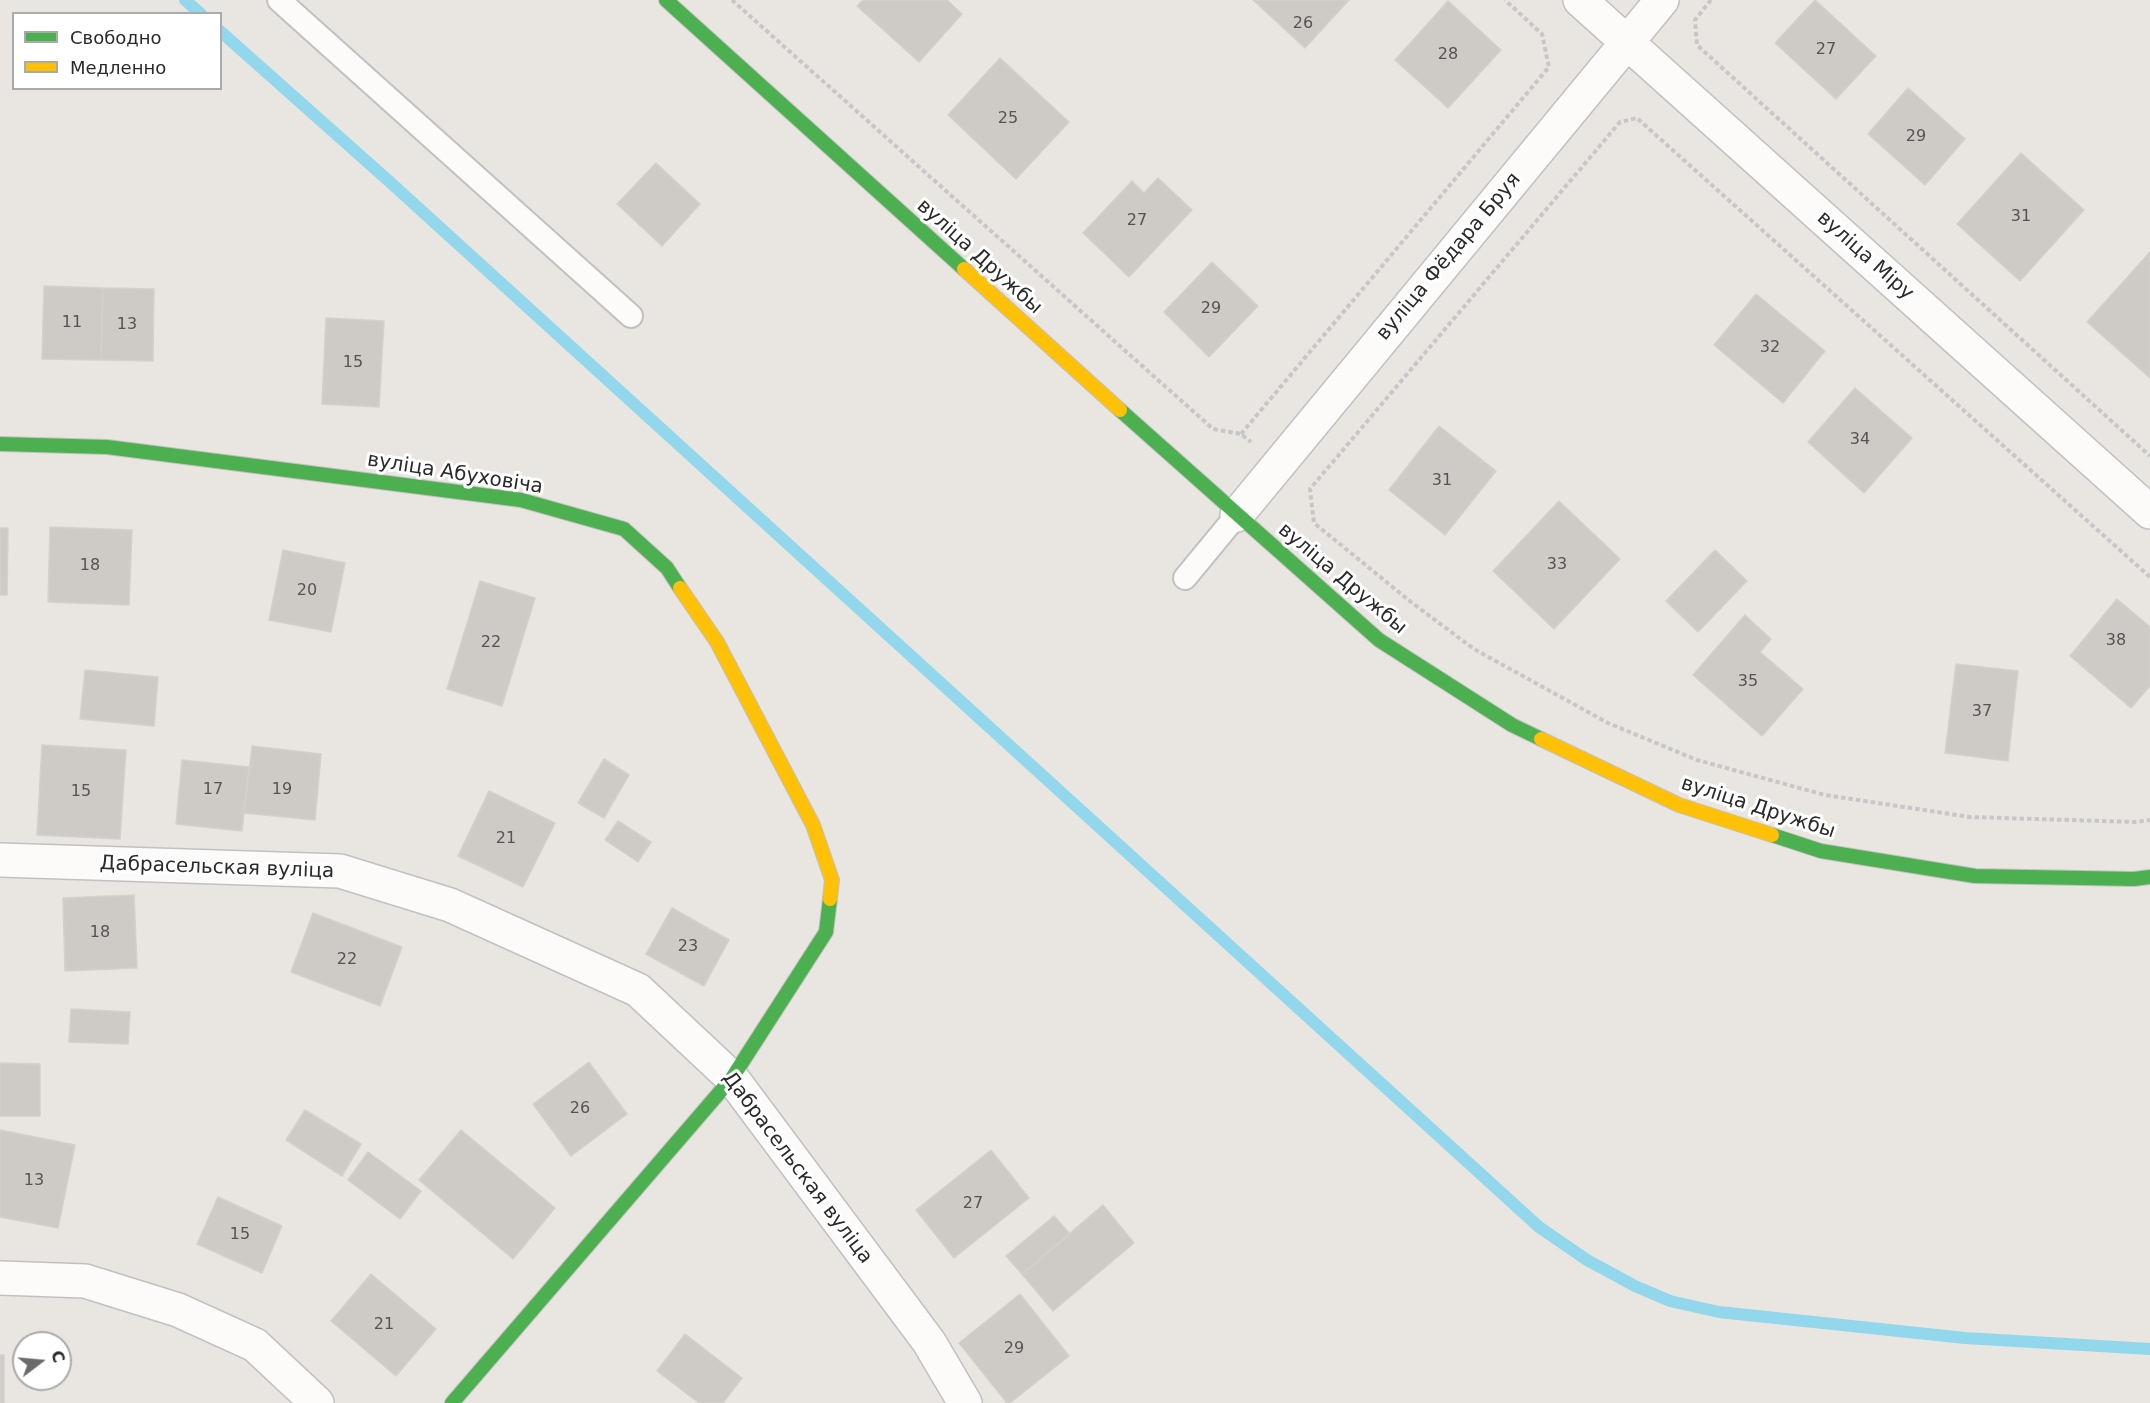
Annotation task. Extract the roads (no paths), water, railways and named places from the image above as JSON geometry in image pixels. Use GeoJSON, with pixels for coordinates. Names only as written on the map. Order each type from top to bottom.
{"type":"FeatureCollection","features":[{"type":"Feature","properties":{"kind":"street","name":"вуліца Дружбы"},"geometry":{"type":"LineString","coordinates":[[666,0],[1237,515],[1379,640],[1512,725],[1679,805],[1821,851],[1975,876],[2134,879],[2150,877]]}},
{"type":"Feature","properties":{"kind":"street","name":"вуліца Міру"},"geometry":{"type":"LineString","coordinates":[[1580,0],[2150,512]]}},
{"type":"Feature","properties":{"kind":"street","name":"вуліца Фёдара Бруя"},"geometry":{"type":"LineString","coordinates":[[1237,515],[1662,0]]}},
{"type":"Feature","properties":{"kind":"street","name":"вуліца Абуховіча"},"geometry":{"type":"LineString","coordinates":[[0,444],[106,447],[520,500],[624,529],[667,568],[717,642],[813,825],[832,880],[826,932],[732,1078],[452,1403]]}},
{"type":"Feature","properties":{"kind":"street","name":"Дабрасельская вуліца"},"geometry":{"type":"LineString","coordinates":[[0,860],[340,871],[450,905],[638,990],[732,1078],[929,1342],[965,1403]]}},
{"type":"Feature","properties":{"kind":"street"},"geometry":{"type":"LineString","coordinates":[[0,1278],[85,1281],[178,1310],[255,1345],[317,1403]]}},
{"type":"Feature","properties":{"kind":"lane"},"geometry":{"type":"LineString","coordinates":[[279,0],[631,316]]}},
{"type":"Feature","properties":{"kind":"lane"},"geometry":{"type":"LineString","coordinates":[[1185,578],[1237,515]]}},
{"type":"Feature","properties":{"kind":"waterway"},"geometry":{"type":"LineString","coordinates":[[185,0],[199,12]]}},
{"type":"Feature","properties":{"kind":"waterway"},"geometry":{"type":"LineString","coordinates":[[222,33],[391,183],[1539,1227],[1587,1260],[1635,1286],[1670,1301],[1719,1312],[1965,1338],[2150,1349]]}}]}
